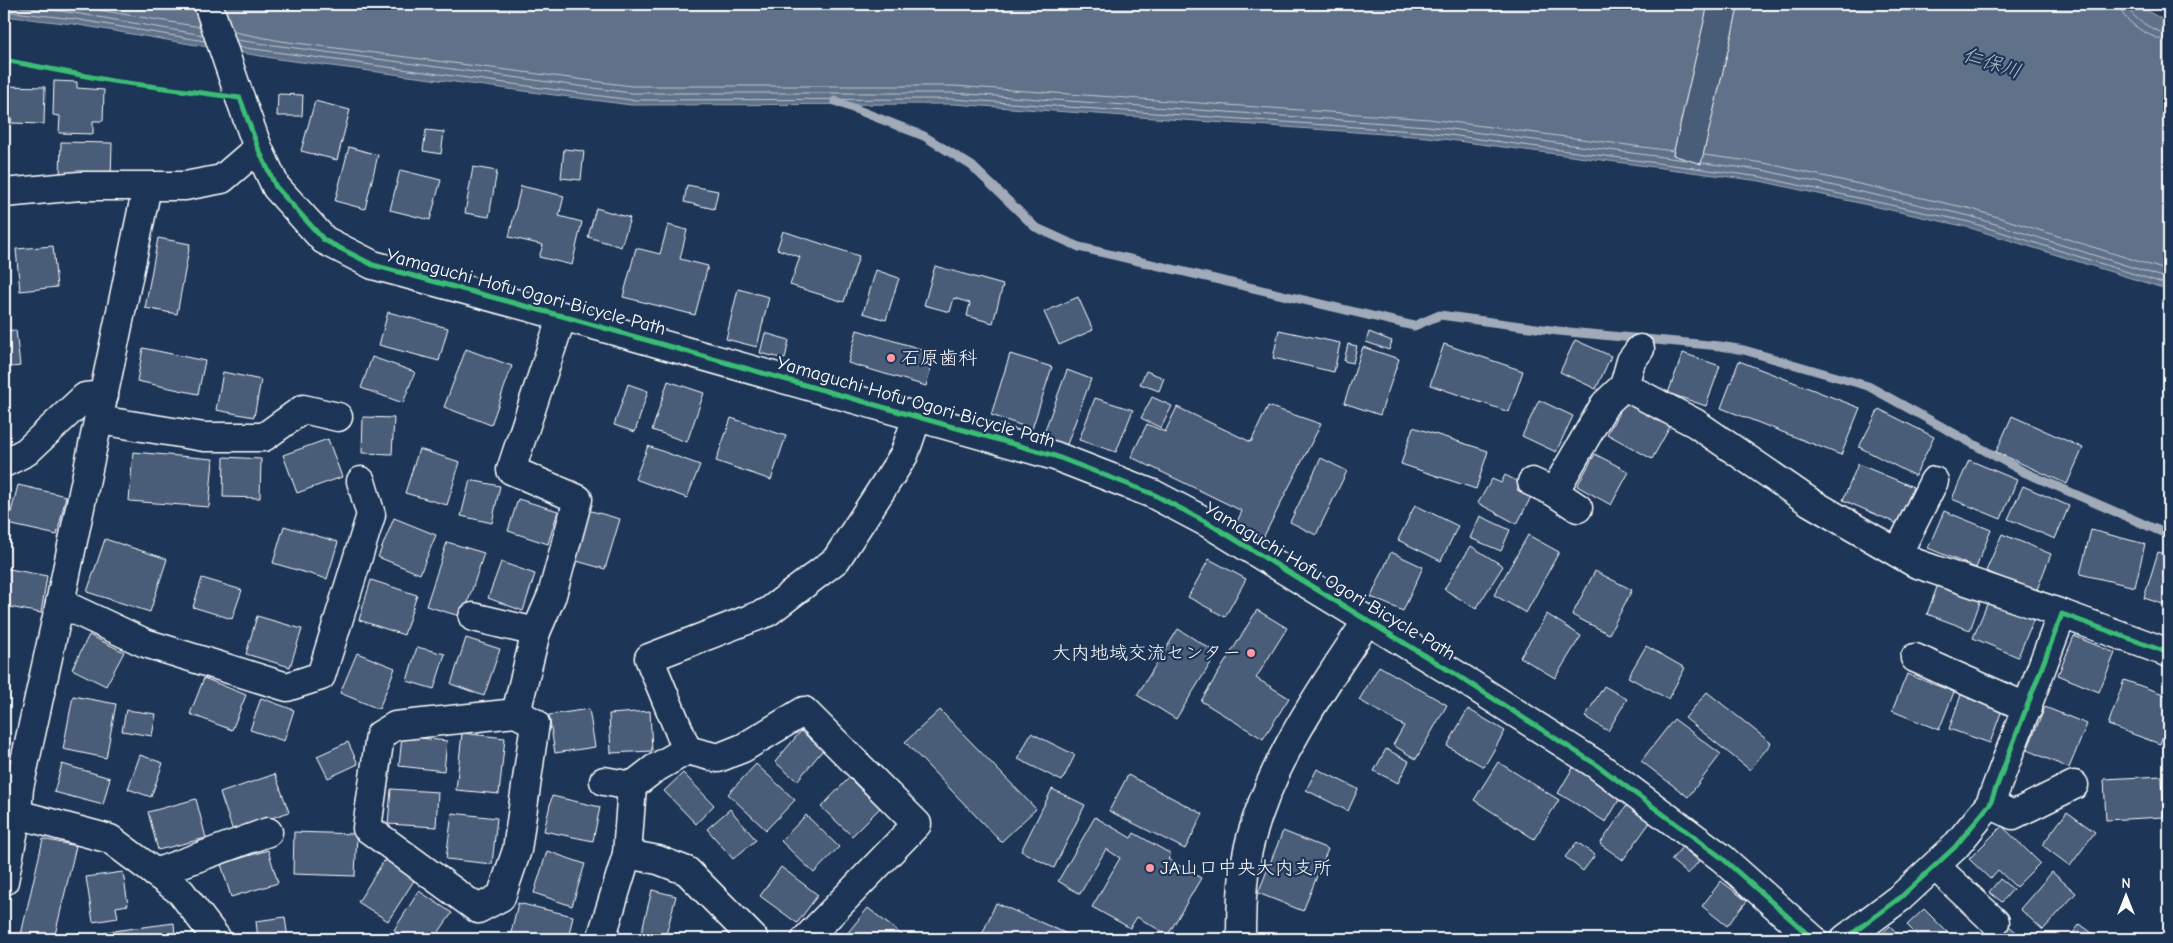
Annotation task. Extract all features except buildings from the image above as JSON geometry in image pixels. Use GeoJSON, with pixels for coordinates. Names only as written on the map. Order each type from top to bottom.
{"type":"FeatureCollection","features":[{"type":"Feature","properties":{"kind":"street","name":"Yamaguchi Hofu Ogori Bicycle Path"},"geometry":{"type":"LineString","coordinates":[[208,4],[258,148],[276,187],[324,240],[374,266],[562,316],[1055,456],[1153,494],[1208,523],[1455,674],[1598,765],[1722,858],[1813,939]]}},
{"type":"Feature","properties":{"kind":"street"},"geometry":{"type":"LineString","coordinates":[[4,193],[80,186],[186,186],[222,179],[258,148]]}},
{"type":"Feature","properties":{"kind":"street"},"geometry":{"type":"LineString","coordinates":[[4,881],[17,814],[11,786],[60,603],[147,187]]}},
{"type":"Feature","properties":{"kind":"street"},"geometry":{"type":"LineString","coordinates":[[516,712],[536,632],[552,595],[578,499],[511,470],[562,316]]}},
{"type":"Feature","properties":{"kind":"street"},"geometry":{"type":"LineString","coordinates":[[1578,508],[1543,487],[1605,404],[1624,386],[1631,361],[1640,349]]}},
{"type":"Feature","properties":{"kind":"street"},"geometry":{"type":"LineString","coordinates":[[1624,386],[1695,423],[1810,502],[1916,562],[2169,653]]}},
{"type":"Feature","properties":{"kind":"street"},"geometry":{"type":"LineString","coordinates":[[4,463],[26,452],[85,398],[101,407],[204,437],[264,437],[303,409],[338,417]]}},
{"type":"Feature","properties":{"kind":"street"},"geometry":{"type":"LineString","coordinates":[[687,750],[649,658],[768,612],[836,560],[904,455],[917,417]]}},
{"type":"Feature","properties":{"kind":"street"},"geometry":{"type":"LineString","coordinates":[[60,603],[146,643],[287,687],[321,676],[372,516],[361,481]]}},
{"type":"Feature","properties":{"kind":"street"},"geometry":{"type":"LineString","coordinates":[[1898,553],[1934,482]]}},
{"type":"Feature","properties":{"kind":"street"},"geometry":{"type":"LineString","coordinates":[[1845,939],[1900,897],[1955,848],[1990,804],[2028,708],[2062,614]]}},
{"type":"Feature","properties":{"kind":"street"},"geometry":{"type":"LineString","coordinates":[[473,617],[536,632]]}},
{"type":"Feature","properties":{"kind":"street"},"geometry":{"type":"LineString","coordinates":[[1241,939],[1245,868],[1250,839],[1275,771],[1323,688],[1367,621]]}},
{"type":"Feature","properties":{"kind":"street"},"geometry":{"type":"LineString","coordinates":[[1915,658],[2028,708]]}},
{"type":"Feature","properties":{"kind":"street"},"geometry":{"type":"LineString","coordinates":[[604,781],[632,786],[654,769],[687,750],[718,758],[743,748],[804,711],[917,824],[806,939]]}},
{"type":"Feature","properties":{"kind":"street"},"geometry":{"type":"LineString","coordinates":[[516,712],[535,723],[517,850],[501,898],[478,909],[367,828],[380,735],[395,726],[516,712]]}},
{"type":"Feature","properties":{"kind":"street"},"geometry":{"type":"LineString","coordinates":[[1990,804],[2013,816],[2074,785]]}},
{"type":"Feature","properties":{"kind":"street"},"geometry":{"type":"LineString","coordinates":[[602,939],[627,854],[632,786]]}},
{"type":"Feature","properties":{"kind":"street"},"geometry":{"type":"LineString","coordinates":[[17,814],[110,839],[181,892],[217,939]]}},
{"type":"Feature","properties":{"kind":"street"},"geometry":{"type":"LineString","coordinates":[[155,873],[268,832]]}},
{"type":"Feature","properties":{"kind":"street"},"geometry":{"type":"LineString","coordinates":[[627,854],[658,860],[687,871],[754,939]]}},
{"type":"Feature","properties":{"kind":"street"},"geometry":{"type":"LineString","coordinates":[[1935,866],[1994,922]]}},
{"type":"Feature","properties":{"kind":"water","name":"仁保川"},"geometry":{"type":"Polygon","coordinates":[[[4,4],[2135,4],[2169,23],[2169,290],[1967,227],[1760,181],[1427,137],[953,104],[631,105],[278,59],[73,24],[4,16],[4,4]]]}},
{"type":"Feature","properties":{"kind":"waterway"},"geometry":{"type":"LineString","coordinates":[[835,101],[924,136],[972,166],[1035,227],[1079,247],[1414,326],[1440,315],[1558,331],[1720,346],[1744,350],[1868,386],[2024,472],[2169,535]]}},
{"type":"Feature","properties":{"kind":"cycle path"},"geometry":{"type":"LineString","coordinates":[[4,60],[112,81],[240,98],[258,148],[276,187],[324,240],[373,265],[562,316],[1055,456],[1153,494],[1208,523],[1455,674],[1597,765],[1722,858],[1813,939]]}},
{"type":"Feature","properties":{"kind":"cycle path"},"geometry":{"type":"LineString","coordinates":[[1845,939],[1901,897],[1955,847],[1990,804],[2062,614],[2169,653]]}},
{"type":"Feature","properties":{"kind":"place","name":"石原歯科"},"geometry":{"type":"Point","coordinates":[891,358]}},
{"type":"Feature","properties":{"kind":"place","name":"大内地域交流センター"},"geometry":{"type":"Point","coordinates":[1251,653]}},
{"type":"Feature","properties":{"kind":"place","name":"JA山口中央大内支所"},"geometry":{"type":"Point","coordinates":[1150,868]}}]}
